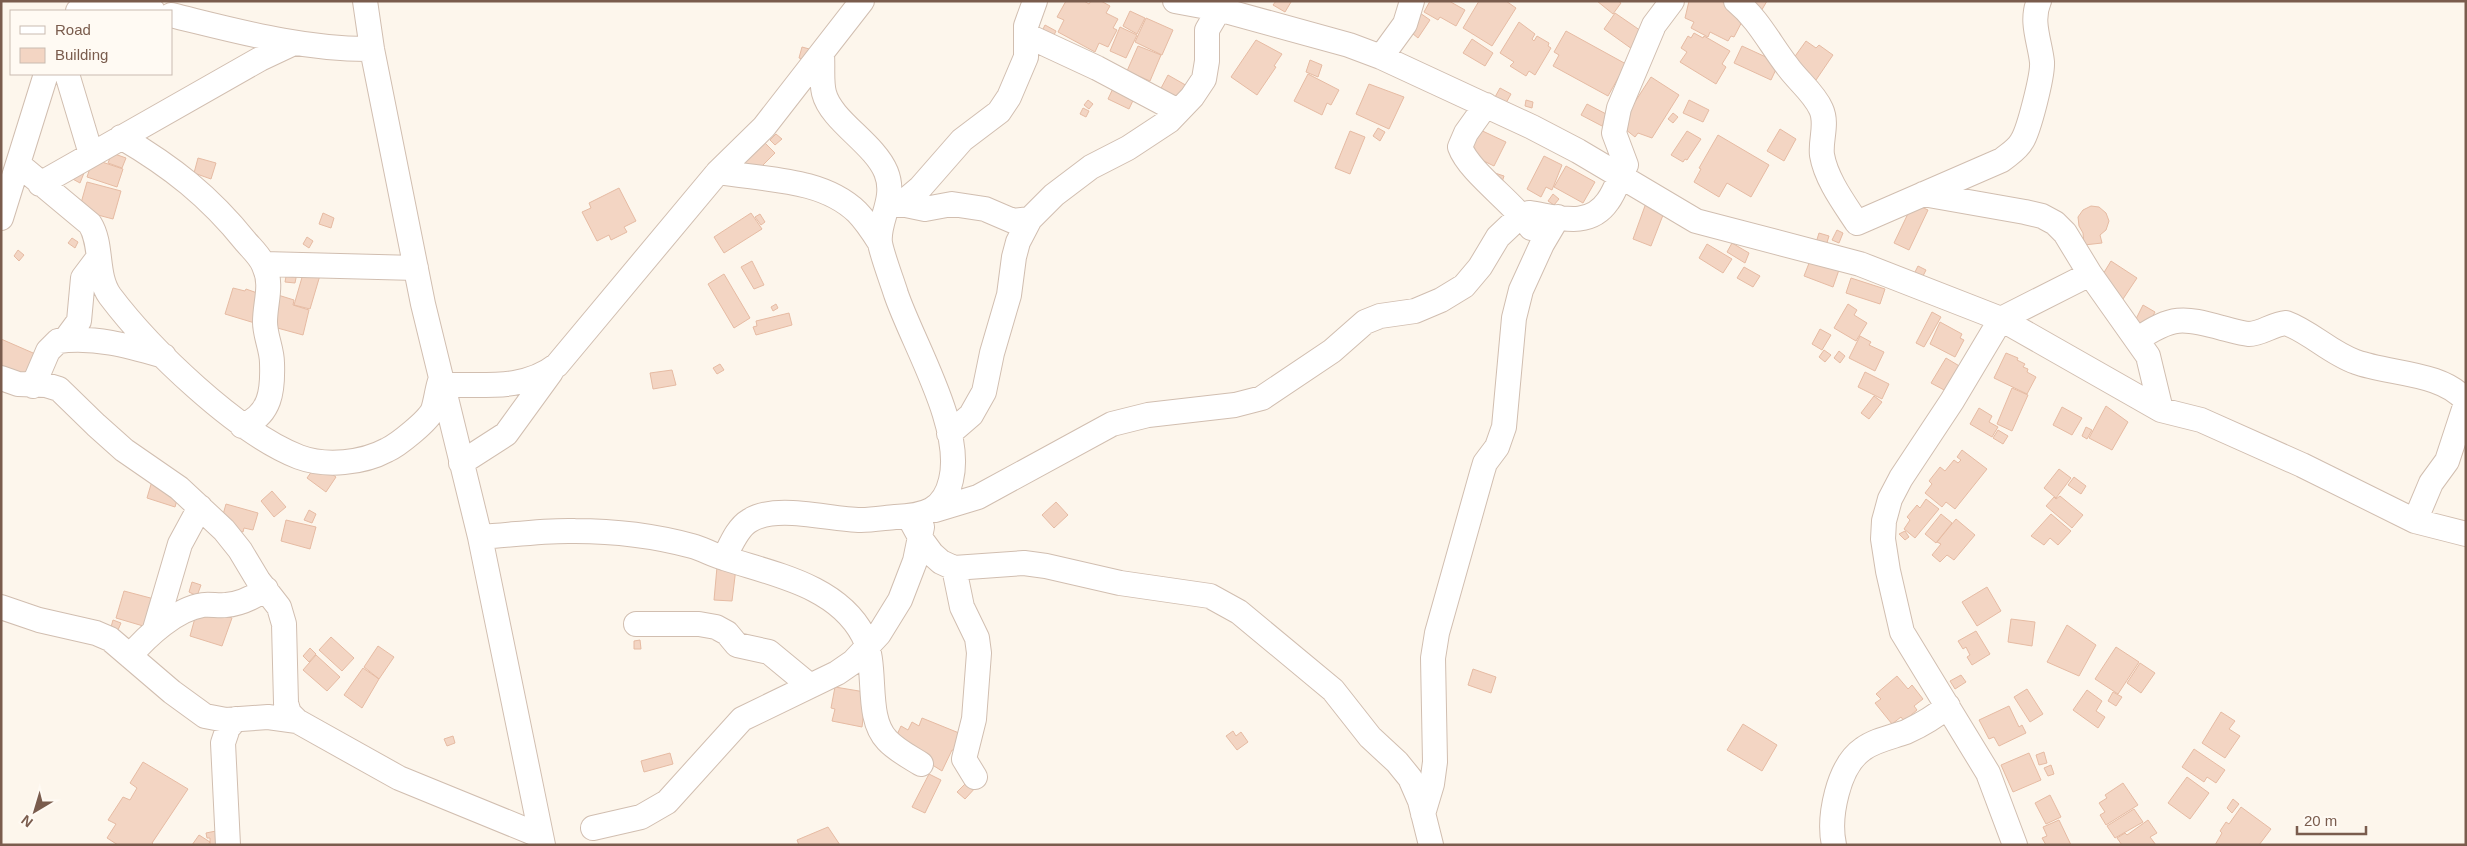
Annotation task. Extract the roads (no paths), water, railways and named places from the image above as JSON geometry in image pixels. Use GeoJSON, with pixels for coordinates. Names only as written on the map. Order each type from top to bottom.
{"type":"FeatureCollection","features":[{"type":"Feature","properties":{"kind":"street"},"geometry":{"type":"LineString","coordinates":[[365,1],[372,49],[416,268],[441,381],[480,537],[542,840]]}},
{"type":"Feature","properties":{"kind":"street"},"geometry":{"type":"LineString","coordinates":[[461,463],[506,434],[538,387],[718,172],[764,127],[822,55],[862,1]]}},
{"type":"Feature","properties":{"kind":"street"},"geometry":{"type":"LineString","coordinates":[[880,243],[894,205],[920,188],[962,140],[999,112],[1009,97],[1026,57],[1026,34],[1029,15],[1035,1]]}},
{"type":"Feature","properties":{"kind":"street"},"geometry":{"type":"LineString","coordinates":[[1175,1],[1221,5],[1349,45],[1381,57],[1486,105],[1570,147],[1696,221],[1860,264],[2001,319],[2054,351],[2161,410],[2201,420],[2302,465],[2415,521],[2466,534]]}},
{"type":"Feature","properties":{"kind":"street"},"geometry":{"type":"LineString","coordinates":[[1381,57],[1404,24],[1412,1]]}},
{"type":"Feature","properties":{"kind":"street"},"geometry":{"type":"LineString","coordinates":[[724,558],[747,522],[767,515],[787,513],[861,520],[924,513],[978,497],[1112,424],[1148,415],[1234,405],[1262,398],[1332,352],[1365,322],[1380,316],[1401,314],[1422,308],[1442,300],[1464,286],[1480,267],[1498,236],[1522,216],[1529,213],[1582,219],[1593,217],[1609,200],[1626,166],[1614,133],[1619,108],[1654,25],[1672,1]]}},
{"type":"Feature","properties":{"kind":"street"},"geometry":{"type":"LineString","coordinates":[[1736,1],[1750,12],[1787,66],[1822,110],[1824,122],[1822,155],[1832,180],[1857,223],[2002,160],[2014,151],[2022,141],[2042,72],[2036,26],[2039,1]]}},
{"type":"Feature","properties":{"kind":"street"},"geometry":{"type":"LineString","coordinates":[[80,10],[95,3],[146,10]]}},
{"type":"Feature","properties":{"kind":"street"},"geometry":{"type":"LineString","coordinates":[[949,434],[971,415],[984,392],[992,353],[1009,295],[1014,257],[1018,242],[1030,219],[1048,201],[1091,167],[1108,160],[1147,137],[1169,121],[1192,97],[1204,79],[1207,61],[1207,30],[1221,5]]}},
{"type":"Feature","properties":{"kind":"street"},"geometry":{"type":"LineString","coordinates":[[172,15],[294,43],[352,50],[372,49]]}},
{"type":"Feature","properties":{"kind":"street"},"geometry":{"type":"LineString","coordinates":[[1026,34],[1178,111]]}},
{"type":"Feature","properties":{"kind":"street"},"geometry":{"type":"LineString","coordinates":[[40,184],[260,59],[294,43]]}},
{"type":"Feature","properties":{"kind":"street"},"geometry":{"type":"LineString","coordinates":[[822,55],[824,93],[829,105],[879,159],[887,174],[894,205]]}},
{"type":"Feature","properties":{"kind":"street"},"geometry":{"type":"LineString","coordinates":[[1,218],[46,75]]}},
{"type":"Feature","properties":{"kind":"street"},"geometry":{"type":"LineString","coordinates":[[67,75],[91,154]]}},
{"type":"Feature","properties":{"kind":"street"},"geometry":{"type":"LineString","coordinates":[[1486,105],[1466,133],[1460,147],[1476,169],[1522,216],[1542,244]]}},
{"type":"Feature","properties":{"kind":"street"},"geometry":{"type":"LineString","coordinates":[[121,137],[162,161],[189,182],[232,224],[264,264],[269,289],[265,322],[272,349],[273,386],[271,396],[265,407],[250,423],[242,426]]}},
{"type":"Feature","properties":{"kind":"street"},"geometry":{"type":"LineString","coordinates":[[18,164],[90,224],[95,233],[98,258],[105,288],[136,326],[165,356],[242,426],[301,458],[351,461],[373,457],[394,447],[432,412],[441,381]]}},
{"type":"Feature","properties":{"kind":"street"},"geometry":{"type":"LineString","coordinates":[[718,172],[756,179],[797,182],[822,190],[856,211],[880,243],[896,294],[929,371],[949,434],[953,474],[944,498],[924,513]]}},
{"type":"Feature","properties":{"kind":"street"},"geometry":{"type":"LineString","coordinates":[[1923,194],[2042,216],[2055,223],[2065,233],[2090,274],[2138,339],[2148,356],[2161,410]]}},
{"type":"Feature","properties":{"kind":"street"},"geometry":{"type":"LineString","coordinates":[[894,205],[925,209],[952,204],[985,209],[1013,221],[1030,219]]}},
{"type":"Feature","properties":{"kind":"street"},"geometry":{"type":"LineString","coordinates":[[1414,845],[1426,828],[1435,762],[1433,658],[1437,633],[1485,463],[1497,447],[1504,427],[1514,318],[1521,290],[1542,244],[1558,217]]}},
{"type":"Feature","properties":{"kind":"street"},"geometry":{"type":"LineString","coordinates":[[65,340],[79,321],[83,278],[98,258]]}},
{"type":"Feature","properties":{"kind":"street"},"geometry":{"type":"LineString","coordinates":[[264,264],[416,268]]}},
{"type":"Feature","properties":{"kind":"street"},"geometry":{"type":"LineString","coordinates":[[2014,845],[1988,773],[1902,632],[1888,571],[1883,539],[1884,521],[1890,499],[1901,478],[1952,401],[2001,319],[2090,274]]}},
{"type":"Feature","properties":{"kind":"street"},"geometry":{"type":"LineString","coordinates":[[2138,339],[2157,326],[2170,321],[2187,320],[2252,334],[2277,324],[2286,323],[2335,354],[2356,362],[2397,371],[2444,385],[2460,393],[2466,402],[2447,462],[2431,482],[2415,521]]}},
{"type":"Feature","properties":{"kind":"street"},"geometry":{"type":"LineString","coordinates":[[32,386],[52,344],[65,340],[111,342],[165,356]]}},
{"type":"Feature","properties":{"kind":"street"},"geometry":{"type":"LineString","coordinates":[[441,381],[523,382],[544,375],[557,365]]}},
{"type":"Feature","properties":{"kind":"street"},"geometry":{"type":"LineString","coordinates":[[1,378],[18,384],[46,385],[59,389],[124,450],[179,488],[200,507],[240,550],[279,607],[284,624],[286,703],[289,713],[297,721],[399,778],[542,840]]}},
{"type":"Feature","properties":{"kind":"street"},"geometry":{"type":"LineString","coordinates":[[155,630],[180,544],[200,507]]}},
{"type":"Feature","properties":{"kind":"street"},"geometry":{"type":"LineString","coordinates":[[593,828],[641,817],[668,802],[742,719],[837,673],[853,662],[869,647],[891,617],[909,580],[921,539],[924,513]]}},
{"type":"Feature","properties":{"kind":"street"},"geometry":{"type":"LineString","coordinates":[[480,537],[575,531],[662,540],[693,547],[767,571],[827,597],[856,624],[869,647],[875,696],[874,712],[880,730],[886,740],[894,747],[921,764]]}},
{"type":"Feature","properties":{"kind":"street"},"geometry":{"type":"LineString","coordinates":[[921,539],[941,562],[954,568],[1024,564],[1046,566],[1120,583],[1210,596],[1223,602],[1258,625],[1333,690],[1370,737],[1397,762],[1410,778],[1426,828]]}},
{"type":"Feature","properties":{"kind":"street"},"geometry":{"type":"LineString","coordinates":[[954,568],[962,607],[976,638],[980,653],[974,719],[964,759],[975,777]]}},
{"type":"Feature","properties":{"kind":"street"},"geometry":{"type":"LineString","coordinates":[[130,656],[155,630],[188,610],[204,605],[228,605],[244,601],[266,590]]}},
{"type":"Feature","properties":{"kind":"street"},"geometry":{"type":"LineString","coordinates":[[1,607],[39,620],[96,633],[110,639],[172,692],[205,716],[214,719],[268,717],[297,721]]}},
{"type":"Feature","properties":{"kind":"street"},"geometry":{"type":"LineString","coordinates":[[636,624],[699,624],[716,627],[727,633],[737,645],[769,652],[809,685]]}},
{"type":"Feature","properties":{"kind":"street"},"geometry":{"type":"LineString","coordinates":[[1834,845],[1831,819],[1836,798],[1846,773],[1860,751],[1932,719],[1948,706]]}},
{"type":"Feature","properties":{"kind":"street"},"geometry":{"type":"LineString","coordinates":[[228,845],[223,743],[228,728],[236,719]]}}]}
